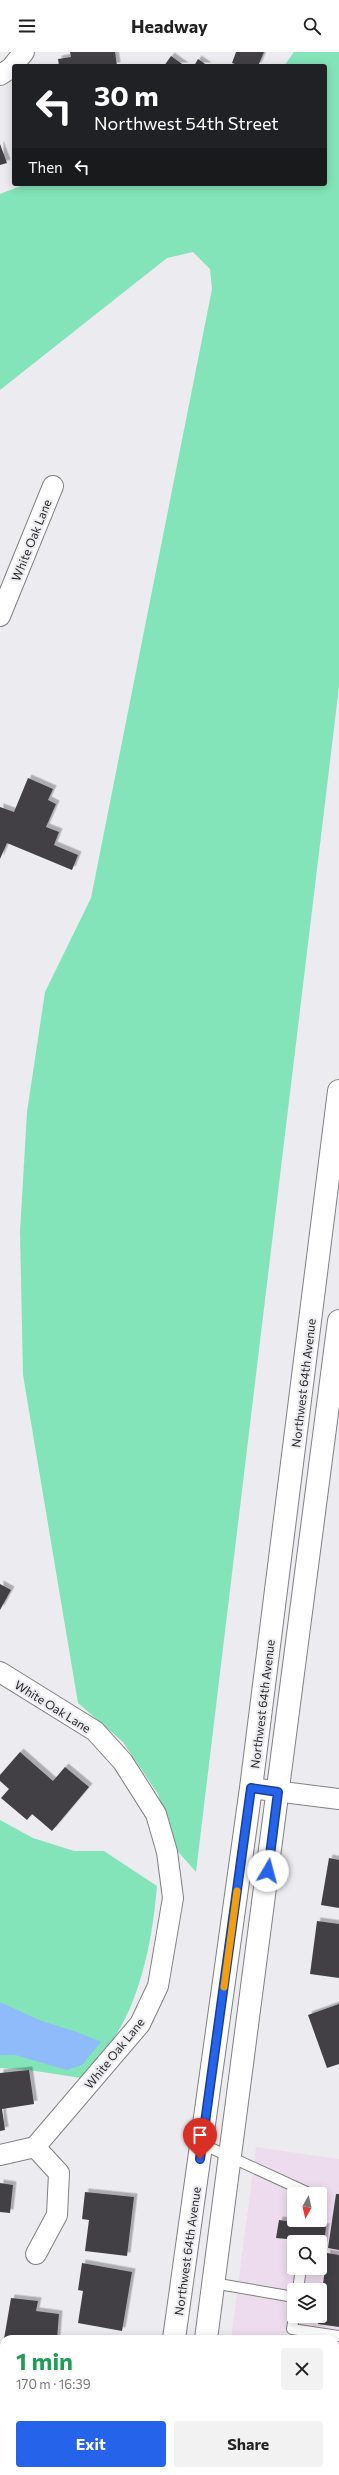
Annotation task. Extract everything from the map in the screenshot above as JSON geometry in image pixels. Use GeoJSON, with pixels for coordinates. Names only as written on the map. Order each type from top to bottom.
{"type":"FeatureCollection","features":[{"type":"Feature","properties":{"kind":"main road","name":"Northwest 64th Avenue"},"geometry":{"type":"LineString","coordinates":[[175,2335],[251,1788],[339,1091]]}},
{"type":"Feature","properties":{"kind":"main road"},"geometry":{"type":"LineString","coordinates":[[206,2335],[339,1321]]}},
{"type":"Feature","properties":{"kind":"street"},"geometry":{"type":"LineString","coordinates":[[14,64],[24,52]]}},
{"type":"Feature","properties":{"kind":"street"},"geometry":{"type":"LineString","coordinates":[[0,75],[12,67]]}},
{"type":"Feature","properties":{"kind":"street","name":"White Oak Lane"},"geometry":{"type":"LineString","coordinates":[[0,616],[53,486]]}},
{"type":"Feature","properties":{"kind":"street","name":"White Oak Lane"},"geometry":{"type":"LineString","coordinates":[[0,1672],[95,1731],[123,1762],[156,1814],[168,1852],[173,1898],[158,1986],[140,2024],[35,2147]]}},
{"type":"Feature","properties":{"kind":"street"},"geometry":{"type":"LineString","coordinates":[[251,1788],[339,1799]]}},
{"type":"Feature","properties":{"kind":"street"},"geometry":{"type":"LineString","coordinates":[[0,2155],[35,2147],[59,2173],[57,2215],[36,2254]]}},
{"type":"Feature","properties":{"kind":"lane"},"geometry":{"type":"LineString","coordinates":[[202,2144],[296,2187]]}},
{"type":"Feature","properties":{"kind":"lane"},"geometry":{"type":"LineString","coordinates":[[213,2283],[287,2296]]}},
{"type":"Feature","properties":{"kind":"lane"},"geometry":{"type":"LineString","coordinates":[[293,2323],[292,2329],[332,2335]]}},
{"type":"Feature","properties":{"kind":"shaded area"},"geometry":{"type":"Polygon","coordinates":[[[256,2147],[339,2159],[339,2335],[232,2335],[256,2147]]]}},
{"type":"Feature","properties":{"kind":"green space"},"geometry":{"type":"Polygon","coordinates":[[[294,52],[339,52],[339,687],[196,1872],[174,1847],[158,1794],[123,1742],[78,1703],[23,1375],[20,1232],[27,1112],[45,992],[91,898],[212,289],[210,269],[193,252],[167,258],[0,390],[0,194],[21,186],[327,186],[327,64],[285,64],[294,52]]]}},
{"type":"Feature","properties":{"kind":"green space"},"geometry":{"type":"Polygon","coordinates":[[[0,1820],[33,1838],[74,1851],[104,1851],[157,1886],[153,1925],[149,1945],[139,1984],[132,2003],[114,2038],[81,2078],[29,2070],[0,2068],[0,1820]]]}},
{"type":"Feature","properties":{"kind":"water"},"geometry":{"type":"Polygon","coordinates":[[[0,2002],[39,2020],[77,2032],[101,2042],[82,2065],[67,2070],[15,2055],[0,2055],[0,2002]]]}},
{"type":"Feature","properties":{"kind":"building"},"geometry":{"type":"Polygon","coordinates":[[[70,52],[115,52],[117,64],[59,64],[58,59],[71,57],[70,52]]]}},
{"type":"Feature","properties":{"kind":"building"},"geometry":{"type":"Polygon","coordinates":[[[236,52],[264,52],[259,64],[232,63],[236,52]]]}},
{"type":"Feature","properties":{"kind":"building"},"geometry":{"type":"Polygon","coordinates":[[[171,56],[182,64],[165,64],[171,56]]]}},
{"type":"Feature","properties":{"kind":"building"},"geometry":{"type":"Polygon","coordinates":[[[198,59],[205,64],[195,64],[198,59]]]}},
{"type":"Feature","properties":{"kind":"building"},"geometry":{"type":"Polygon","coordinates":[[[0,144],[7,163],[0,165],[0,144]]]}},
{"type":"Feature","properties":{"kind":"building"},"geometry":{"type":"Polygon","coordinates":[[[28,778],[53,789],[48,800],[56,804],[46,827],[59,832],[54,845],[78,855],[72,870],[7,843],[0,859],[0,807],[14,812],[28,778]]]}},
{"type":"Feature","properties":{"kind":"building"},"geometry":{"type":"Polygon","coordinates":[[[0,1584],[11,1590],[0,1610],[0,1584]]]}},
{"type":"Feature","properties":{"kind":"building"},"geometry":{"type":"Polygon","coordinates":[[[20,1752],[53,1781],[65,1767],[89,1787],[52,1831],[32,1814],[27,1820],[1,1798],[9,1789],[0,1781],[0,1775],[20,1752]]]}},
{"type":"Feature","properties":{"kind":"building"},"geometry":{"type":"Polygon","coordinates":[[[329,1858],[339,1860],[339,1908],[321,1905],[329,1858]]]}},
{"type":"Feature","properties":{"kind":"building"},"geometry":{"type":"Polygon","coordinates":[[[317,1921],[339,1924],[339,1978],[310,1974],[317,1921]]]}},
{"type":"Feature","properties":{"kind":"building"},"geometry":{"type":"Polygon","coordinates":[[[339,2004],[339,2064],[327,2068],[308,2015],[339,2004]]]}},
{"type":"Feature","properties":{"kind":"building"},"geometry":{"type":"Polygon","coordinates":[[[29,2070],[34,2104],[2,2109],[5,2130],[0,2131],[0,2073],[29,2070]]]}},
{"type":"Feature","properties":{"kind":"building"},"geometry":{"type":"Polygon","coordinates":[[[0,2183],[13,2185],[10,2213],[0,2212],[0,2183]]]}},
{"type":"Feature","properties":{"kind":"building"},"geometry":{"type":"Polygon","coordinates":[[[85,2192],[134,2197],[127,2256],[85,2251],[89,2220],[82,2219],[85,2192]]]}},
{"type":"Feature","properties":{"kind":"building"},"geometry":{"type":"Polygon","coordinates":[[[336,2194],[339,2194],[339,2250],[328,2248],[336,2194]]]}},
{"type":"Feature","properties":{"kind":"building"},"geometry":{"type":"Polygon","coordinates":[[[279,2220],[287,2221],[287,2227],[326,2227],[325,2235],[287,2235],[287,2239],[276,2238],[279,2220]]]}},
{"type":"Feature","properties":{"kind":"building"},"geometry":{"type":"Polygon","coordinates":[[[327,2253],[339,2255],[339,2327],[318,2324],[327,2323],[327,2283],[323,2283],[324,2275],[327,2275],[327,2253]]]}},
{"type":"Feature","properties":{"kind":"building"},"geometry":{"type":"Polygon","coordinates":[[[82,2263],[132,2272],[122,2331],[78,2323],[83,2291],[78,2290],[82,2263]]]}},
{"type":"Feature","properties":{"kind":"building"},"geometry":{"type":"Polygon","coordinates":[[[11,2298],[38,2301],[36,2311],[59,2314],[57,2335],[5,2335],[11,2298]]]}},
{"type":"Feature","properties":{"kind":"slow traffic"},"geometry":{"type":"LineString","coordinates":[[224,1987],[237,1891]]}},
{"type":"Feature","properties":{"kind":"route"},"geometry":{"type":"LineString","coordinates":[[200,2159],[251,1788],[278,1792],[268,1871]]}}]}
